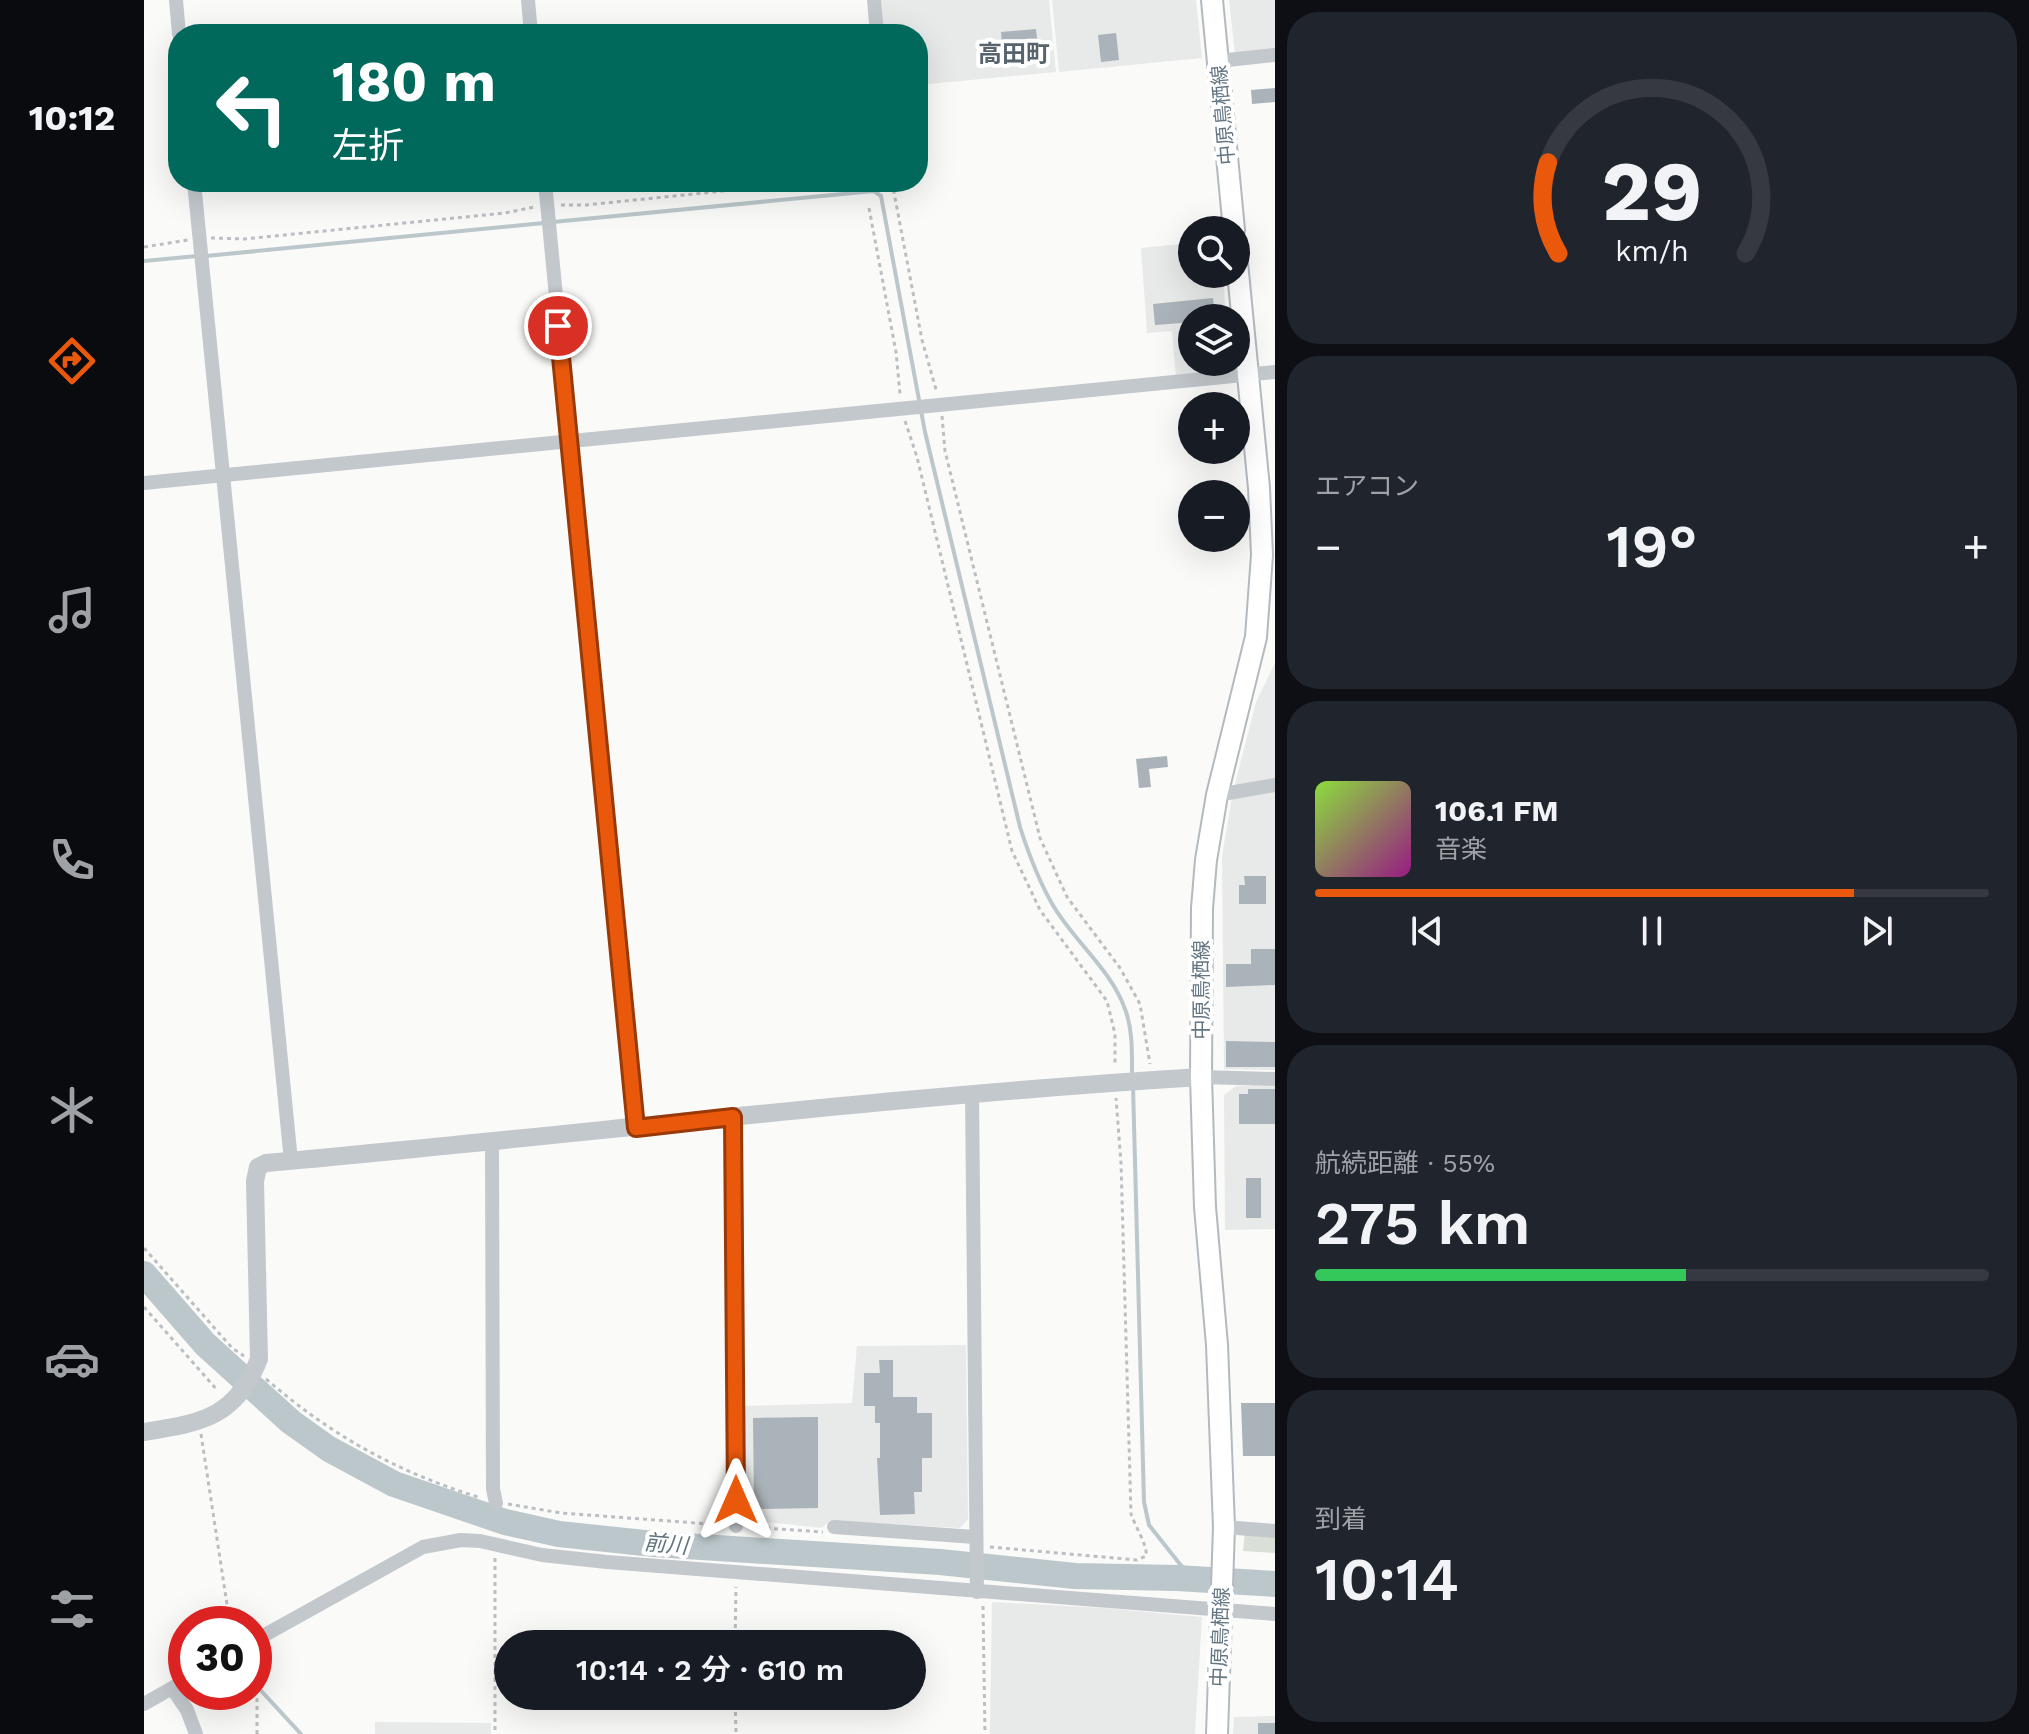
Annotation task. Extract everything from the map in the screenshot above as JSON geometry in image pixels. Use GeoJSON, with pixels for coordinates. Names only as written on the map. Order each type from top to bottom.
{"type":"FeatureCollection","features":[{"type":"Feature","properties":{"kind":"main road","name":"中原鳥栖線"},"geometry":{"type":"LineString","coordinates":[[1212,0],[1233,216]]}},
{"type":"Feature","properties":{"kind":"main road","name":"中原鳥栖線"},"geometry":{"type":"LineString","coordinates":[[1217,1734],[1224,1527],[1217,1345],[1205,1207],[1201,1077],[1202,908],[1217,795],[1256,637],[1261,592],[1259,488],[1248,376]]}},
{"type":"Feature","properties":{"kind":"street"},"geometry":{"type":"LineString","coordinates":[[176,0],[178,24]]}},
{"type":"Feature","properties":{"kind":"street"},"geometry":{"type":"LineString","coordinates":[[528,0],[530,24]]}},
{"type":"Feature","properties":{"kind":"street"},"geometry":{"type":"LineString","coordinates":[[874,0],[876,24]]}},
{"type":"Feature","properties":{"kind":"street"},"geometry":{"type":"LineString","coordinates":[[1218,61],[1275,55]]}},
{"type":"Feature","properties":{"kind":"street"},"geometry":{"type":"LineString","coordinates":[[195,192],[291,1161]]}},
{"type":"Feature","properties":{"kind":"street"},"geometry":{"type":"LineString","coordinates":[[546,192],[636,1128]]}},
{"type":"Feature","properties":{"kind":"street"},"geometry":{"type":"LineString","coordinates":[[1250,374],[1275,372]]}},
{"type":"Feature","properties":{"kind":"street"},"geometry":{"type":"LineString","coordinates":[[144,483],[1229,376]]}},
{"type":"Feature","properties":{"kind":"street"},"geometry":{"type":"LineString","coordinates":[[1217,795],[1275,785]]}},
{"type":"Feature","properties":{"kind":"street"},"geometry":{"type":"LineString","coordinates":[[144,1432],[199,1422],[230,1402],[255,1369],[259,1359],[255,1181],[258,1167],[266,1163],[972,1093],[1201,1077],[1275,1079]]}},
{"type":"Feature","properties":{"kind":"street"},"geometry":{"type":"LineString","coordinates":[[972,1093],[975,1544],[979,1587]]}},
{"type":"Feature","properties":{"kind":"street"},"geometry":{"type":"LineString","coordinates":[[733,1117],[736,1526]]}},
{"type":"Feature","properties":{"kind":"street"},"geometry":{"type":"LineString","coordinates":[[492,1143],[493,1489],[496,1503]]}},
{"type":"Feature","properties":{"kind":"street"},"geometry":{"type":"LineString","coordinates":[[834,1527],[975,1544]]}},
{"type":"Feature","properties":{"kind":"street"},"geometry":{"type":"LineString","coordinates":[[1224,1527],[1275,1531]]}},
{"type":"Feature","properties":{"kind":"street"},"geometry":{"type":"LineString","coordinates":[[272,1631],[423,1547],[461,1540],[480,1541],[542,1555],[607,1562],[979,1587],[1221,1606],[1275,1614]]}},
{"type":"Feature","properties":{"kind":"street"},"geometry":{"type":"LineString","coordinates":[[144,1704],[168,1690]]}},
{"type":"Feature","properties":{"kind":"street"},"geometry":{"type":"LineString","coordinates":[[187,1710],[196,1734]]}},
{"type":"Feature","properties":{"kind":"path"},"geometry":{"type":"LineString","coordinates":[[144,247],[200,238],[244,239],[505,213],[547,205],[586,205],[713,192]]}},
{"type":"Feature","properties":{"kind":"path"},"geometry":{"type":"LineString","coordinates":[[894,192],[945,451],[1040,838],[1067,897],[1120,968],[1140,1004],[1151,1067],[1148,1080]]}},
{"type":"Feature","properties":{"kind":"path"},"geometry":{"type":"LineString","coordinates":[[869,208],[905,409],[1012,851],[1040,910],[1107,1001],[1115,1034],[1131,1514],[1148,1550],[1146,1556],[1137,1560],[975,1544]]}},
{"type":"Feature","properties":{"kind":"path"},"geometry":{"type":"LineString","coordinates":[[144,1248],[232,1348],[249,1359],[255,1369],[306,1414],[375,1457],[454,1490],[496,1503],[561,1513],[822,1532],[834,1527]]}},
{"type":"Feature","properties":{"kind":"path"},"geometry":{"type":"LineString","coordinates":[[144,1307],[230,1402]]}},
{"type":"Feature","properties":{"kind":"path"},"geometry":{"type":"LineString","coordinates":[[199,1422],[227,1606]]}},
{"type":"Feature","properties":{"kind":"path"},"geometry":{"type":"LineString","coordinates":[[495,1546],[495,1734]]}},
{"type":"Feature","properties":{"kind":"path"},"geometry":{"type":"LineString","coordinates":[[735,1630],[736,1571]]}},
{"type":"Feature","properties":{"kind":"path"},"geometry":{"type":"LineString","coordinates":[[979,1587],[985,1734]]}},
{"type":"Feature","properties":{"kind":"path"},"geometry":{"type":"LineString","coordinates":[[257,1710],[257,1734]]}},
{"type":"Feature","properties":{"kind":"path"},"geometry":{"type":"LineString","coordinates":[[735,1710],[736,1734]]}},
{"type":"Feature","properties":{"kind":"shaded area"},"geometry":{"type":"Polygon","coordinates":[[[880,0],[1049,0],[1056,72],[928,84],[928,24],[882,24],[880,0]]]}},
{"type":"Feature","properties":{"kind":"shaded area"},"geometry":{"type":"Polygon","coordinates":[[[1052,0],[1196,0],[1202,58],[1059,72],[1052,0]]]}},
{"type":"Feature","properties":{"kind":"shaded area"},"geometry":{"type":"Polygon","coordinates":[[[1229,0],[1275,0],[1275,50],[1235,54],[1229,0]]]}},
{"type":"Feature","properties":{"kind":"shaded area"},"geometry":{"type":"Polygon","coordinates":[[[1178,244],[1178,288],[1224,288],[1225,304],[1178,304],[1178,376],[1204,376],[1176,378],[1172,331],[1147,333],[1141,248],[1178,244]]]}},
{"type":"Feature","properties":{"kind":"shaded area"},"geometry":{"type":"Polygon","coordinates":[[[1275,663],[1275,779],[1234,788],[1256,702],[1275,663]]]}},
{"type":"Feature","properties":{"kind":"shaded area"},"geometry":{"type":"Polygon","coordinates":[[[1275,788],[1275,1070],[1224,1069],[1222,856],[1232,797],[1275,788]]]}},
{"type":"Feature","properties":{"kind":"shaded area"},"geometry":{"type":"Polygon","coordinates":[[[1236,1086],[1275,1086],[1275,1229],[1225,1230],[1224,1095],[1236,1086]]]}},
{"type":"Feature","properties":{"kind":"shaded area"},"geometry":{"type":"Polygon","coordinates":[[[966,1345],[968,1519],[960,1528],[831,1521],[821,1528],[740,1519],[741,1406],[852,1403],[857,1346],[966,1345]]]}},
{"type":"Feature","properties":{"kind":"shaded area"},"geometry":{"type":"Polygon","coordinates":[[[1245,1532],[1275,1534],[1275,1553],[1243,1551],[1245,1532]]]}},
{"type":"Feature","properties":{"kind":"shaded area"},"geometry":{"type":"Polygon","coordinates":[[[992,1602],[1202,1617],[1195,1734],[990,1734],[992,1602]]]}},
{"type":"Feature","properties":{"kind":"shaded area"},"geometry":{"type":"Polygon","coordinates":[[[1275,1716],[1275,1734],[1233,1734],[1234,1717],[1275,1716]]]}},
{"type":"Feature","properties":{"kind":"shaded area"},"geometry":{"type":"Polygon","coordinates":[[[375,1722],[491,1723],[491,1734],[375,1734],[375,1722]]]}},
{"type":"Feature","properties":{"kind":"building"},"geometry":{"type":"Polygon","coordinates":[[[1036,29],[1039,57],[1003,60],[1001,32],[1036,29]]]}},
{"type":"Feature","properties":{"kind":"building"},"geometry":{"type":"Polygon","coordinates":[[[1116,33],[1119,60],[1101,62],[1098,35],[1116,33]]]}},
{"type":"Feature","properties":{"kind":"building"},"geometry":{"type":"Polygon","coordinates":[[[1275,88],[1275,102],[1252,104],[1251,90],[1275,88]]]}},
{"type":"Feature","properties":{"kind":"building"},"geometry":{"type":"Polygon","coordinates":[[[1213,298],[1214,304],[1178,304],[1178,323],[1155,325],[1153,304],[1213,298]]]}},
{"type":"Feature","properties":{"kind":"building"},"geometry":{"type":"Polygon","coordinates":[[[1167,756],[1168,767],[1149,769],[1151,787],[1139,788],[1136,759],[1167,756]]]}},
{"type":"Feature","properties":{"kind":"building"},"geometry":{"type":"Polygon","coordinates":[[[1244,876],[1266,876],[1266,904],[1239,904],[1239,885],[1245,885],[1244,876]]]}},
{"type":"Feature","properties":{"kind":"building"},"geometry":{"type":"Polygon","coordinates":[[[1251,949],[1275,949],[1275,985],[1226,987],[1226,964],[1251,964],[1251,949]]]}},
{"type":"Feature","properties":{"kind":"building"},"geometry":{"type":"Polygon","coordinates":[[[1226,1041],[1275,1042],[1275,1067],[1226,1067],[1226,1041]]]}},
{"type":"Feature","properties":{"kind":"building"},"geometry":{"type":"Polygon","coordinates":[[[1248,1089],[1275,1089],[1275,1124],[1239,1124],[1239,1094],[1248,1094],[1248,1089]]]}},
{"type":"Feature","properties":{"kind":"building"},"geometry":{"type":"Polygon","coordinates":[[[1246,1178],[1261,1178],[1261,1218],[1246,1218],[1246,1178]]]}},
{"type":"Feature","properties":{"kind":"building"},"geometry":{"type":"Polygon","coordinates":[[[879,1360],[893,1360],[893,1397],[917,1397],[917,1413],[932,1413],[932,1458],[922,1458],[922,1492],[914,1492],[915,1514],[880,1515],[877,1458],[880,1458],[880,1423],[875,1423],[875,1406],[864,1406],[864,1373],[880,1373],[879,1360]]]}},
{"type":"Feature","properties":{"kind":"building"},"geometry":{"type":"Polygon","coordinates":[[[1241,1403],[1275,1403],[1275,1456],[1243,1456],[1241,1403]]]}},
{"type":"Feature","properties":{"kind":"building"},"geometry":{"type":"Polygon","coordinates":[[[818,1417],[818,1508],[754,1509],[753,1418],[818,1417]]]}},
{"type":"Feature","properties":{"kind":"building"},"geometry":{"type":"Polygon","coordinates":[[[1258,1723],[1275,1723],[1275,1734],[1258,1734],[1258,1723]]]}},
{"type":"Feature","properties":{"kind":"waterway"},"geometry":{"type":"LineString","coordinates":[[553,222],[864,192]]}},
{"type":"Feature","properties":{"kind":"waterway"},"geometry":{"type":"LineString","coordinates":[[875,192],[881,196],[925,432],[1020,827],[1054,907],[1119,995],[1132,1043],[1132,1077]]}},
{"type":"Feature","properties":{"kind":"waterway"},"geometry":{"type":"LineString","coordinates":[[206,256],[544,223]]}},
{"type":"Feature","properties":{"kind":"waterway"},"geometry":{"type":"LineString","coordinates":[[144,261],[197,256]]}},
{"type":"Feature","properties":{"kind":"waterway"},"geometry":{"type":"LineString","coordinates":[[1133,1086],[1144,1502],[1149,1525],[1183,1568],[1210,1579]]}},
{"type":"Feature","properties":{"kind":"waterway","name":"前川"},"geometry":{"type":"LineString","coordinates":[[144,1274],[205,1344],[291,1422],[329,1449],[394,1484],[505,1522],[559,1534],[654,1544],[940,1562],[1075,1576],[1275,1584]]}},
{"type":"Feature","properties":{"kind":"waterway"},"geometry":{"type":"LineString","coordinates":[[272,1703],[301,1734]]}},
{"type":"Feature","properties":{"kind":"district","name":"高田町"},"geometry":{"type":"Point","coordinates":[1014,54]}},
{"type":"Feature","properties":{"kind":"route"},"geometry":{"type":"LineString","coordinates":[[558,326],[636,1128],[733,1117],[736,1500]]}}]}
